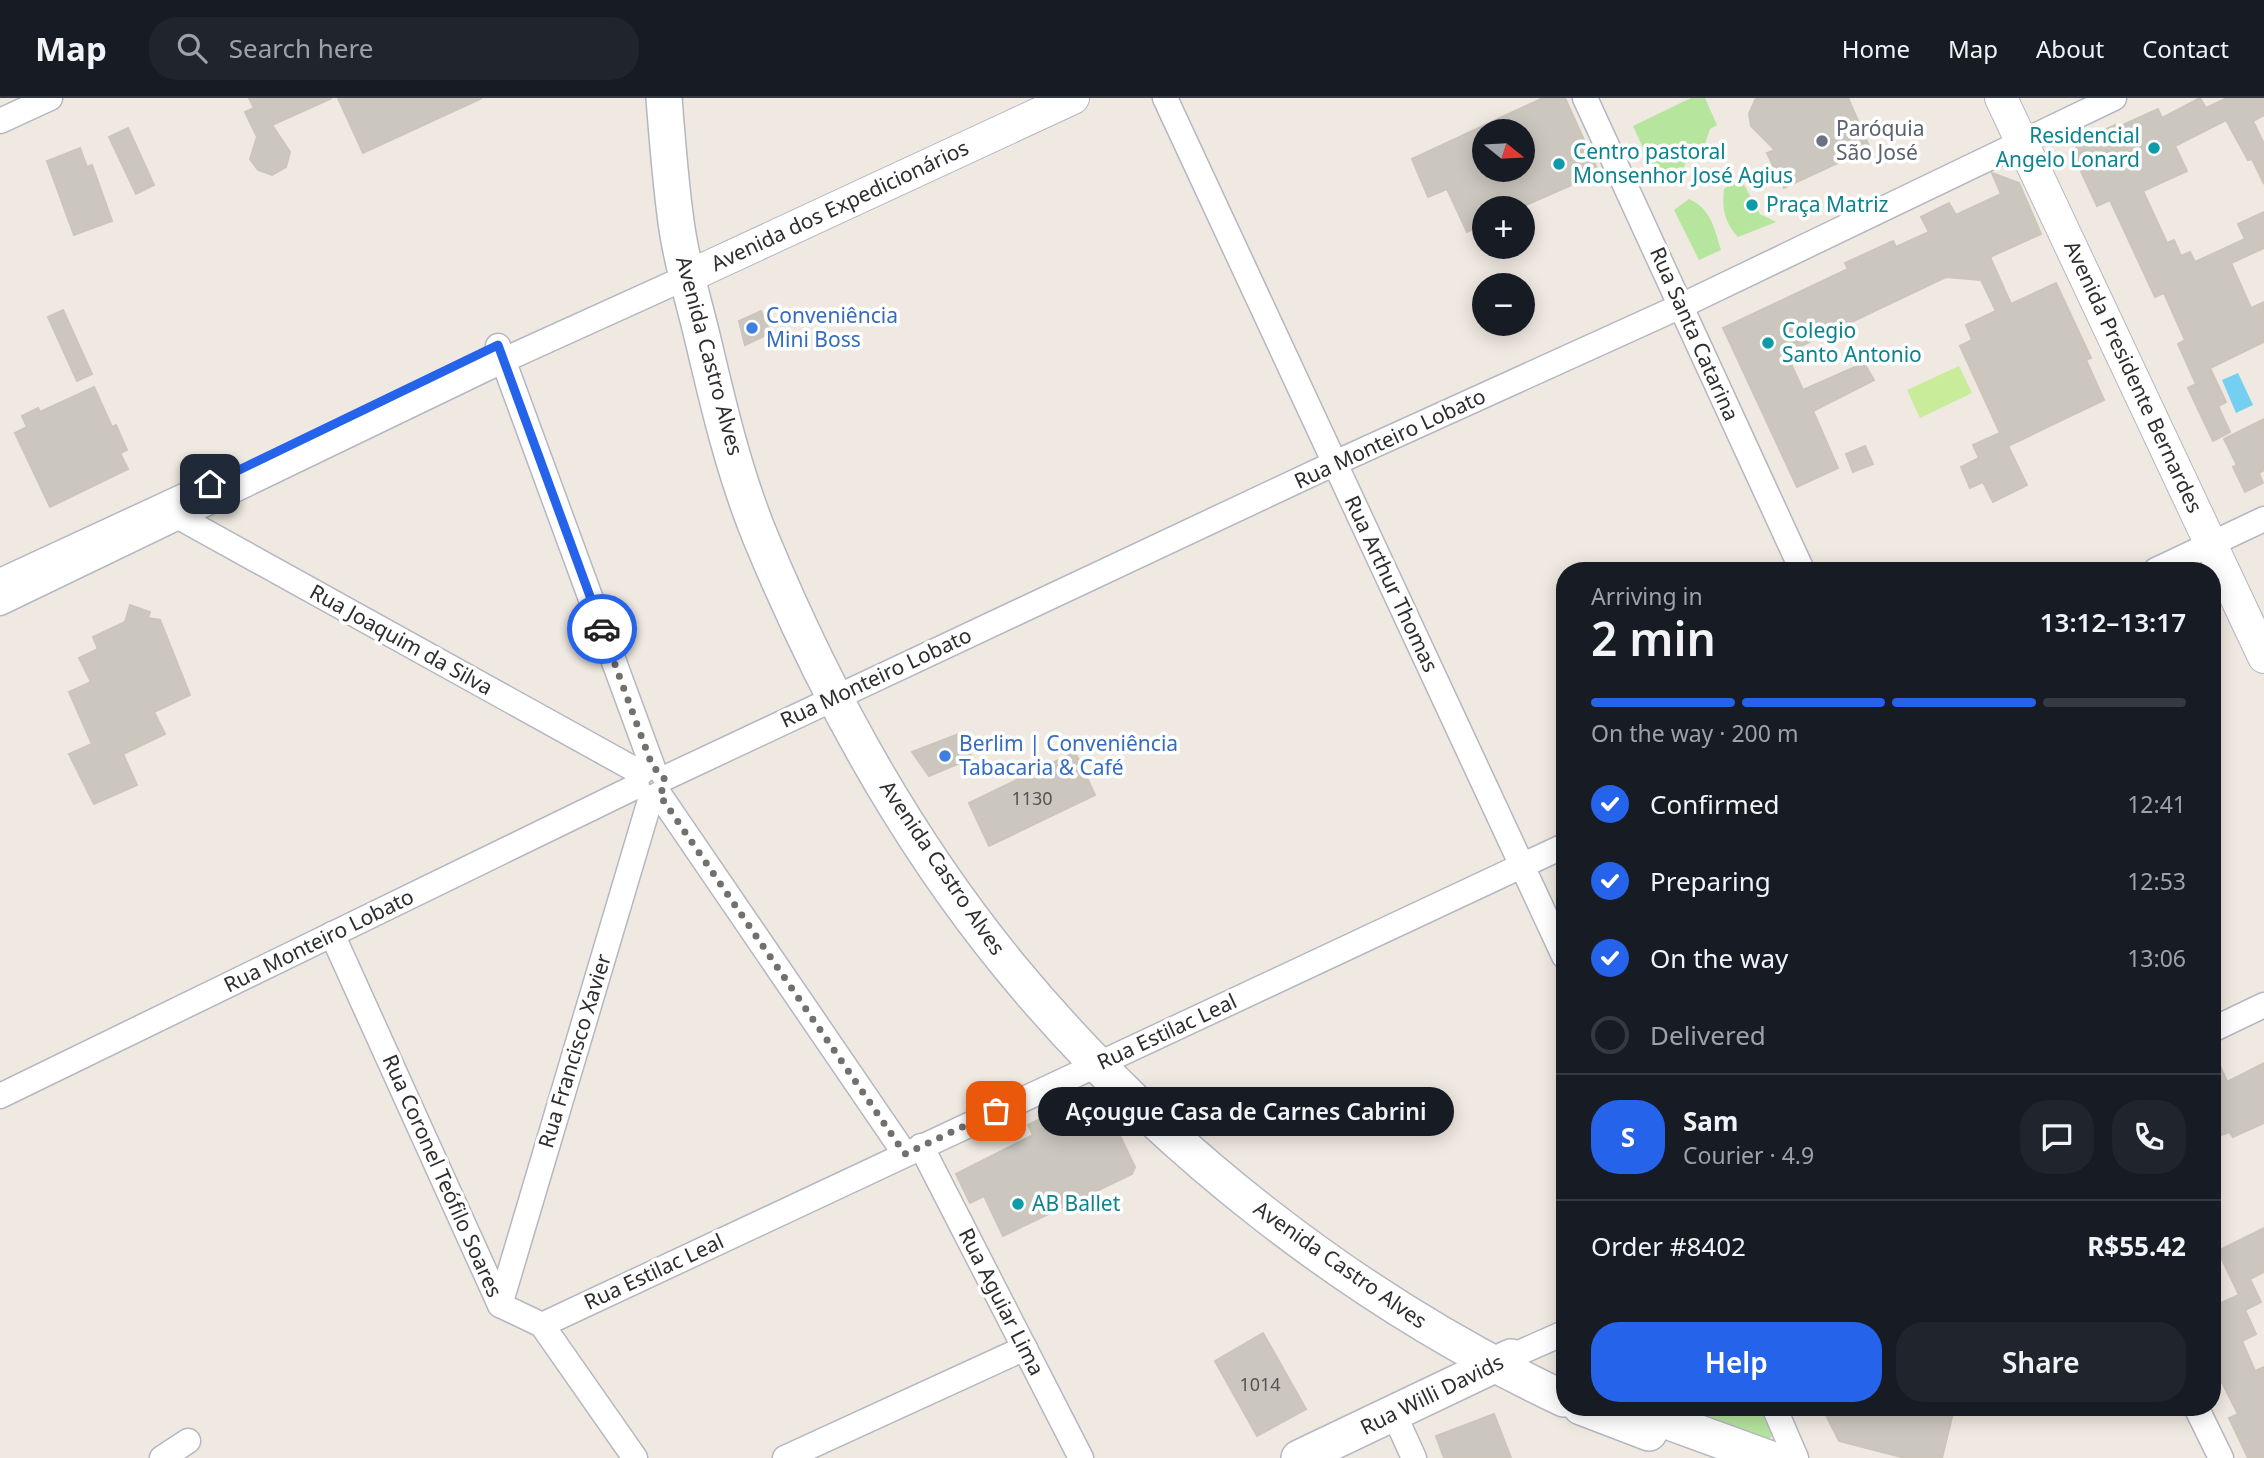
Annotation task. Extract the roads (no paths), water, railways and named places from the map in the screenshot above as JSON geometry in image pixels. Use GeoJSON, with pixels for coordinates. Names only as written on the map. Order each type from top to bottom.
{"type":"FeatureCollection","features":[{"type":"Feature","properties":{"kind":"main road","name":"Avenida Castro Alves"},"geometry":{"type":"LineString","coordinates":[[664,98],[675,218],[737,401],[768,528],[842,694],[927,837],[1105,1061],[1226,1174],[1556,1394]]}},
{"type":"Feature","properties":{"kind":"main road","name":"Avenida Castro Alves"},"geometry":{"type":"LineString","coordinates":[[683,98],[693,265]]}},
{"type":"Feature","properties":{"kind":"main road","name":"Avenida Castro Alves"},"geometry":{"type":"LineString","coordinates":[[1503,1361],[1556,1378]]}},
{"type":"Feature","properties":{"kind":"main road","name":"Rua Willi Davids"},"geometry":{"type":"LineString","coordinates":[[1299,1458],[1503,1361]]}},
{"type":"Feature","properties":{"kind":"main road"},"geometry":{"type":"LineString","coordinates":[[1614,1416],[1768,1458]]}},
{"type":"Feature","properties":{"kind":"main road"},"geometry":{"type":"LineString","coordinates":[[1641,1416],[1717,1458]]}},
{"type":"Feature","properties":{"kind":"street"},"geometry":{"type":"LineString","coordinates":[[0,121],[50,98]]}},
{"type":"Feature","properties":{"kind":"street","name":"Avenida dos Expedicionários"},"geometry":{"type":"LineString","coordinates":[[886,176],[1034,98]]}},
{"type":"Feature","properties":{"kind":"street","name":"Avenida dos Expedicionários"},"geometry":{"type":"LineString","coordinates":[[0,596],[501,353],[886,176],[1073,98]]}},
{"type":"Feature","properties":{"kind":"street","name":"Rua Arthur Thomas"},"geometry":{"type":"LineString","coordinates":[[1165,98],[1556,939]]}},
{"type":"Feature","properties":{"kind":"street","name":"Rua Santa Catarina"},"geometry":{"type":"LineString","coordinates":[[1585,98],[1798,562]]}},
{"type":"Feature","properties":{"kind":"street","name":"Avenida Presidente Bernardes"},"geometry":{"type":"LineString","coordinates":[[2001,98],[2029,138],[2142,376],[2219,541],[2264,657]]}},
{"type":"Feature","properties":{"kind":"street"},"geometry":{"type":"LineString","coordinates":[[2020,98],[2029,138]]}},
{"type":"Feature","properties":{"kind":"street","name":"Rua Monteiro Lobato"},"geometry":{"type":"LineString","coordinates":[[0,1096],[332,934],[651,783],[1335,463],[1681,306],[2114,98]]}},
{"type":"Feature","properties":{"kind":"street"},"geometry":{"type":"LineString","coordinates":[[501,353],[651,783]]}},
{"type":"Feature","properties":{"kind":"street","name":"Rua Joaquim da Silva"},"geometry":{"type":"LineString","coordinates":[[171,512],[651,783]]}},
{"type":"Feature","properties":{"kind":"street"},"geometry":{"type":"LineString","coordinates":[[2173,562],[2264,519]]}},
{"type":"Feature","properties":{"kind":"street","name":"Avenida Presidente Bernardes"},"geometry":{"type":"LineString","coordinates":[[2219,541],[2264,615]]}},
{"type":"Feature","properties":{"kind":"street","name":"Rua Aguiar Lima"},"geometry":{"type":"LineString","coordinates":[[651,783],[913,1150],[1024,1348],[1081,1458]]}},
{"type":"Feature","properties":{"kind":"street","name":"Rua Francisco Xavier"},"geometry":{"type":"LineString","coordinates":[[500,1305],[651,783]]}},
{"type":"Feature","properties":{"kind":"street","name":"Rua Estilac Leal"},"geometry":{"type":"LineString","coordinates":[[542,1325],[1556,850]]}},
{"type":"Feature","properties":{"kind":"street","name":"Rua Coronel Teófilo Soares"},"geometry":{"type":"LineString","coordinates":[[332,934],[500,1305],[542,1325],[635,1458]]}},
{"type":"Feature","properties":{"kind":"street"},"geometry":{"type":"LineString","coordinates":[[2221,1026],[2264,1005]]}},
{"type":"Feature","properties":{"kind":"street","name":"Rua Willi Davids"},"geometry":{"type":"LineString","coordinates":[[1503,1361],[1556,1337]]}},
{"type":"Feature","properties":{"kind":"street"},"geometry":{"type":"LineString","coordinates":[[785,1458],[1024,1348]]}},
{"type":"Feature","properties":{"kind":"street"},"geometry":{"type":"LineString","coordinates":[[1394,1414],[1413,1458]]}},
{"type":"Feature","properties":{"kind":"street"},"geometry":{"type":"LineString","coordinates":[[1778,1416],[1797,1458]]}},
{"type":"Feature","properties":{"kind":"street"},"geometry":{"type":"LineString","coordinates":[[2200,1416],[2221,1458]]}},
{"type":"Feature","properties":{"kind":"street"},"geometry":{"type":"LineString","coordinates":[[162,1458],[188,1441]]}},
{"type":"Feature","properties":{"kind":"water"},"geometry":{"type":"Polygon","coordinates":[[[2238,373],[2253,405],[2236,413],[2222,380],[2238,373]]]}},
{"type":"Feature","properties":{"kind":"place","name":"Paróquia São José"},"geometry":{"type":"Point","coordinates":[1822,141]}},
{"type":"Feature","properties":{"kind":"place","name":"Residencial Angelo Lonard"},"geometry":{"type":"Point","coordinates":[2154,148]}},
{"type":"Feature","properties":{"kind":"place","name":"Centro pastoral Monsenhor José Agius"},"geometry":{"type":"Point","coordinates":[1559,164]}},
{"type":"Feature","properties":{"kind":"place","name":"Praça Matriz"},"geometry":{"type":"Point","coordinates":[1752,205]}},
{"type":"Feature","properties":{"kind":"place","name":"Conveniência Mini Boss"},"geometry":{"type":"Point","coordinates":[752,328]}},
{"type":"Feature","properties":{"kind":"place","name":"Colegio Santo Antonio"},"geometry":{"type":"Point","coordinates":[1768,343]}},
{"type":"Feature","properties":{"kind":"place","name":"Berlim | Conveniência Tabacaria & Café"},"geometry":{"type":"Point","coordinates":[945,756]}},
{"type":"Feature","properties":{"kind":"place","name":"Açougue Casa de Carnes Cabrini"},"geometry":{"type":"Point","coordinates":[996,1111]}},
{"type":"Feature","properties":{"kind":"place","name":"AB Ballet"},"geometry":{"type":"Point","coordinates":[1018,1204]}}]}
